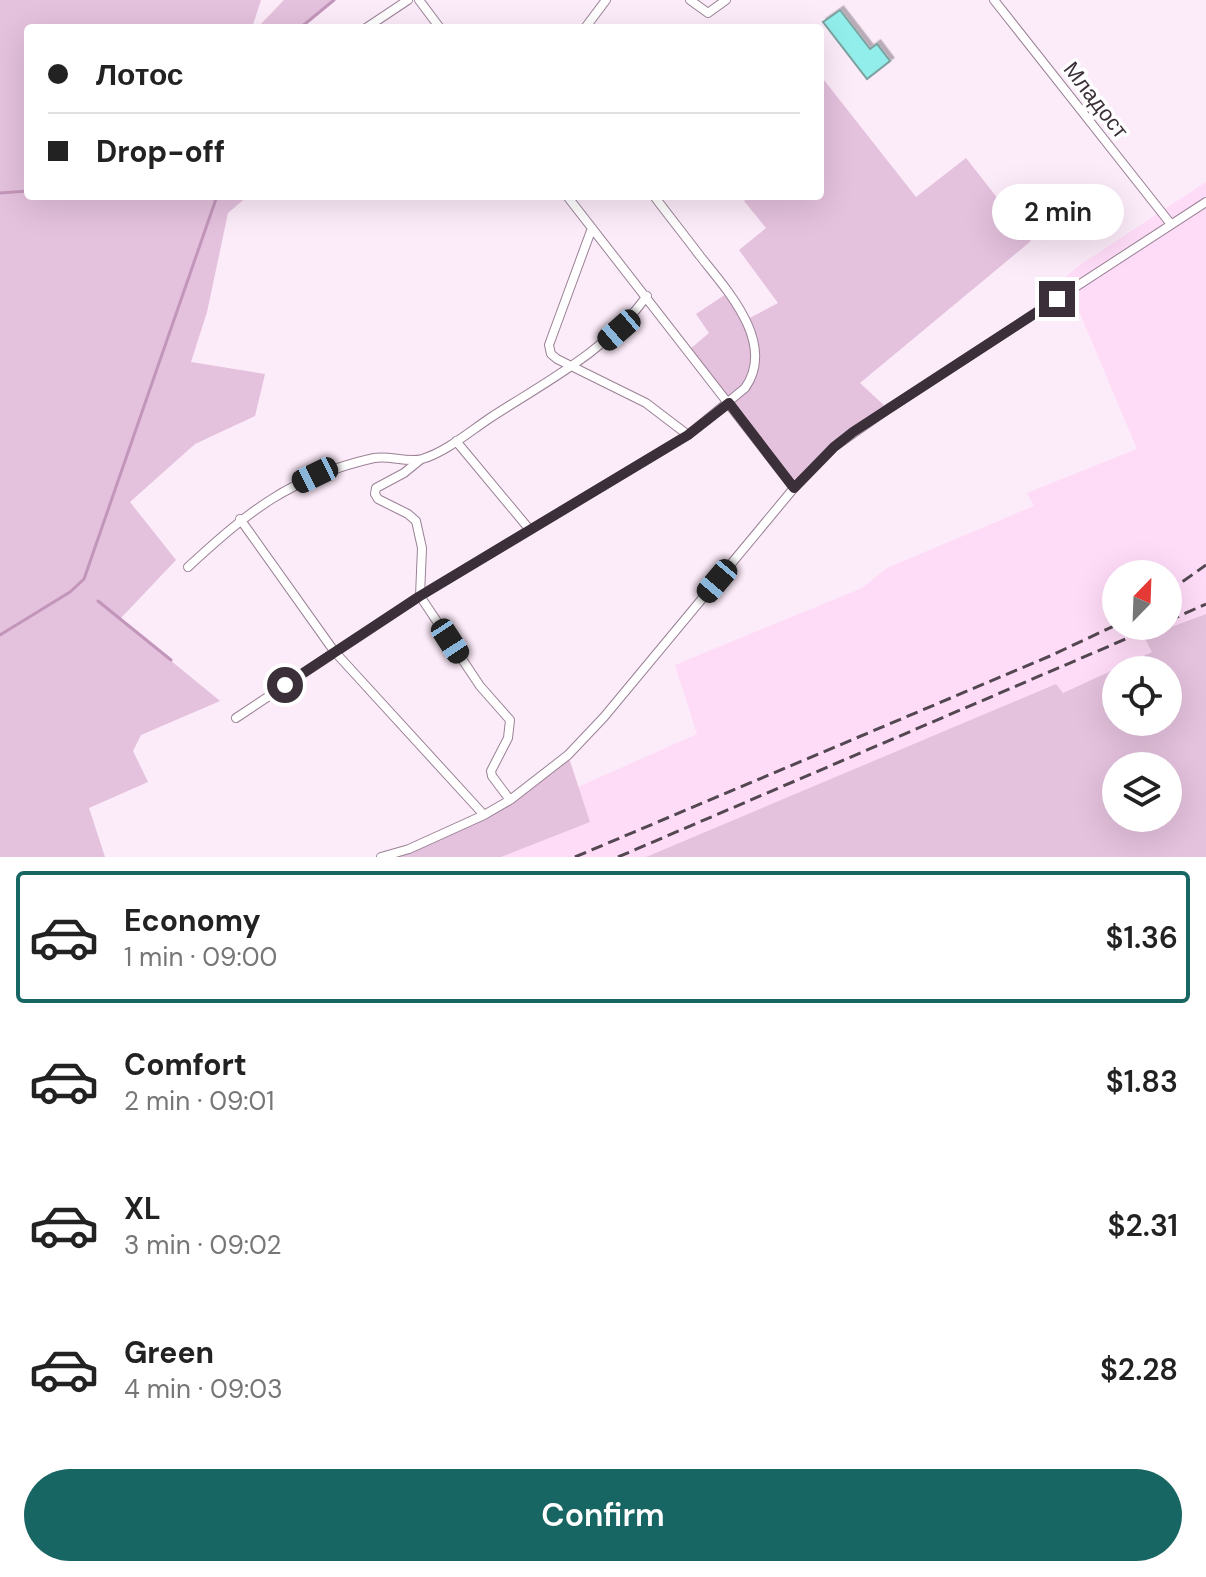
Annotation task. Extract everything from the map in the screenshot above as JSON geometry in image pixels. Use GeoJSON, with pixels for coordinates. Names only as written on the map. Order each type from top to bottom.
{"type":"FeatureCollection","features":[{"type":"Feature","properties":{"kind":"street"},"geometry":{"type":"LineString","coordinates":[[372,24],[408,0]]}},
{"type":"Feature","properties":{"kind":"street"},"geometry":{"type":"LineString","coordinates":[[419,0],[437,24]]}},
{"type":"Feature","properties":{"kind":"street"},"geometry":{"type":"LineString","coordinates":[[588,24],[606,0]]}},
{"type":"Feature","properties":{"kind":"street"},"geometry":{"type":"LineString","coordinates":[[690,0],[708,13],[726,0]]}},
{"type":"Feature","properties":{"kind":"street","name":"Младост"},"geometry":{"type":"LineString","coordinates":[[994,0],[1170,223]]}},
{"type":"Feature","properties":{"kind":"street"},"geometry":{"type":"LineString","coordinates":[[570,200],[794,488]]}},
{"type":"Feature","properties":{"kind":"street"},"geometry":{"type":"LineString","coordinates":[[236,718],[420,596],[688,435],[745,388],[754,370],[753,343],[746,320],[735,301],[657,200]]}},
{"type":"Feature","properties":{"kind":"street"},"geometry":{"type":"LineString","coordinates":[[381,857],[435,839],[484,815],[510,800],[568,755],[604,717],[794,488],[834,447],[1206,202]]}},
{"type":"Feature","properties":{"kind":"street"},"geometry":{"type":"LineString","coordinates":[[592,228],[549,345],[551,354],[569,367],[646,403],[688,435]]}},
{"type":"Feature","properties":{"kind":"street"},"geometry":{"type":"LineString","coordinates":[[510,800],[491,771],[508,738],[510,720],[480,686],[420,596],[422,548],[416,521],[378,499],[376,488],[456,441],[569,367],[619,330],[647,296]]}},
{"type":"Feature","properties":{"kind":"street"},"geometry":{"type":"LineString","coordinates":[[456,441],[530,530]]}},
{"type":"Feature","properties":{"kind":"street"},"geometry":{"type":"LineString","coordinates":[[188,567],[240,519],[285,489],[346,465],[379,457],[420,460]]}},
{"type":"Feature","properties":{"kind":"street"},"geometry":{"type":"LineString","coordinates":[[240,519],[334,651],[484,815]]}},
{"type":"Feature","properties":{"kind":"shaded area"},"geometry":{"type":"Polygon","coordinates":[[[0,0],[261,0],[253,24],[24,24],[24,200],[243,200],[228,213],[207,312],[191,362],[265,374],[255,416],[195,444],[130,502],[176,560],[120,619],[220,701],[141,735],[133,751],[148,782],[89,808],[105,857],[0,857],[0,0]]]}},
{"type":"Feature","properties":{"kind":"shaded area"},"geometry":{"type":"Polygon","coordinates":[[[284,0],[336,0],[305,24],[261,24],[284,0]]]}},
{"type":"Feature","properties":{"kind":"shaded area"},"geometry":{"type":"Polygon","coordinates":[[[824,80],[916,197],[966,158],[1031,241],[860,383],[888,409],[853,432],[794,488],[689,350],[709,333],[696,314],[729,292],[746,320],[778,303],[739,250],[766,228],[744,201],[824,200],[824,80]]]}},
{"type":"Feature","properties":{"kind":"shaded area"},"geometry":{"type":"Polygon","coordinates":[[[1206,182],[1206,614],[1182,623],[1182,560],[1102,560],[1102,640],[1147,640],[1153,652],[1144,656],[1102,656],[1102,675],[1063,693],[1056,685],[646,857],[501,857],[589,822],[578,787],[697,734],[675,665],[862,588],[887,568],[1034,506],[1027,493],[1137,449],[1071,292],[1062,280],[1206,182]]]}},
{"type":"Feature","properties":{"kind":"shaded area"},"geometry":{"type":"Polygon","coordinates":[[[1206,614],[1206,857],[646,857],[1056,684],[1063,693],[1102,675],[1102,736],[1182,736],[1182,656],[1143,656],[1152,652],[1146,640],[1182,640],[1182,623],[1206,614]]]}},
{"type":"Feature","properties":{"kind":"shaded area"},"geometry":{"type":"Polygon","coordinates":[[[568,755],[590,822],[501,857],[381,857],[485,815],[568,755]]]}},
{"type":"Feature","properties":{"kind":"building"},"geometry":{"type":"Polygon","coordinates":[[[840,10],[870,49],[877,44],[890,61],[867,79],[823,22],[840,10]]]}},
{"type":"Feature","properties":{"kind":"waterway"},"geometry":{"type":"LineString","coordinates":[[305,24],[334,0]]}},
{"type":"Feature","properties":{"kind":"waterway"},"geometry":{"type":"LineString","coordinates":[[0,193],[24,191]]}},
{"type":"Feature","properties":{"kind":"waterway"},"geometry":{"type":"LineString","coordinates":[[0,635],[70,592],[84,579],[216,200]]}},
{"type":"Feature","properties":{"kind":"waterway"},"geometry":{"type":"LineString","coordinates":[[98,601],[171,660]]}},
{"type":"Feature","properties":{"kind":"railway"},"geometry":{"type":"LineString","coordinates":[[1182,582],[1206,565]]}},
{"type":"Feature","properties":{"kind":"railway"},"geometry":{"type":"LineString","coordinates":[[1182,615],[1206,604]]}},
{"type":"Feature","properties":{"kind":"railway"},"geometry":{"type":"LineString","coordinates":[[575,857],[1102,632]]}},
{"type":"Feature","properties":{"kind":"railway"},"geometry":{"type":"LineString","coordinates":[[618,857],[1123,640]]}},
{"type":"Feature","properties":{"kind":"route"},"geometry":{"type":"LineString","coordinates":[[285,685],[420,596],[688,435],[729,403],[794,488],[853,432],[1057,299]]}}]}
